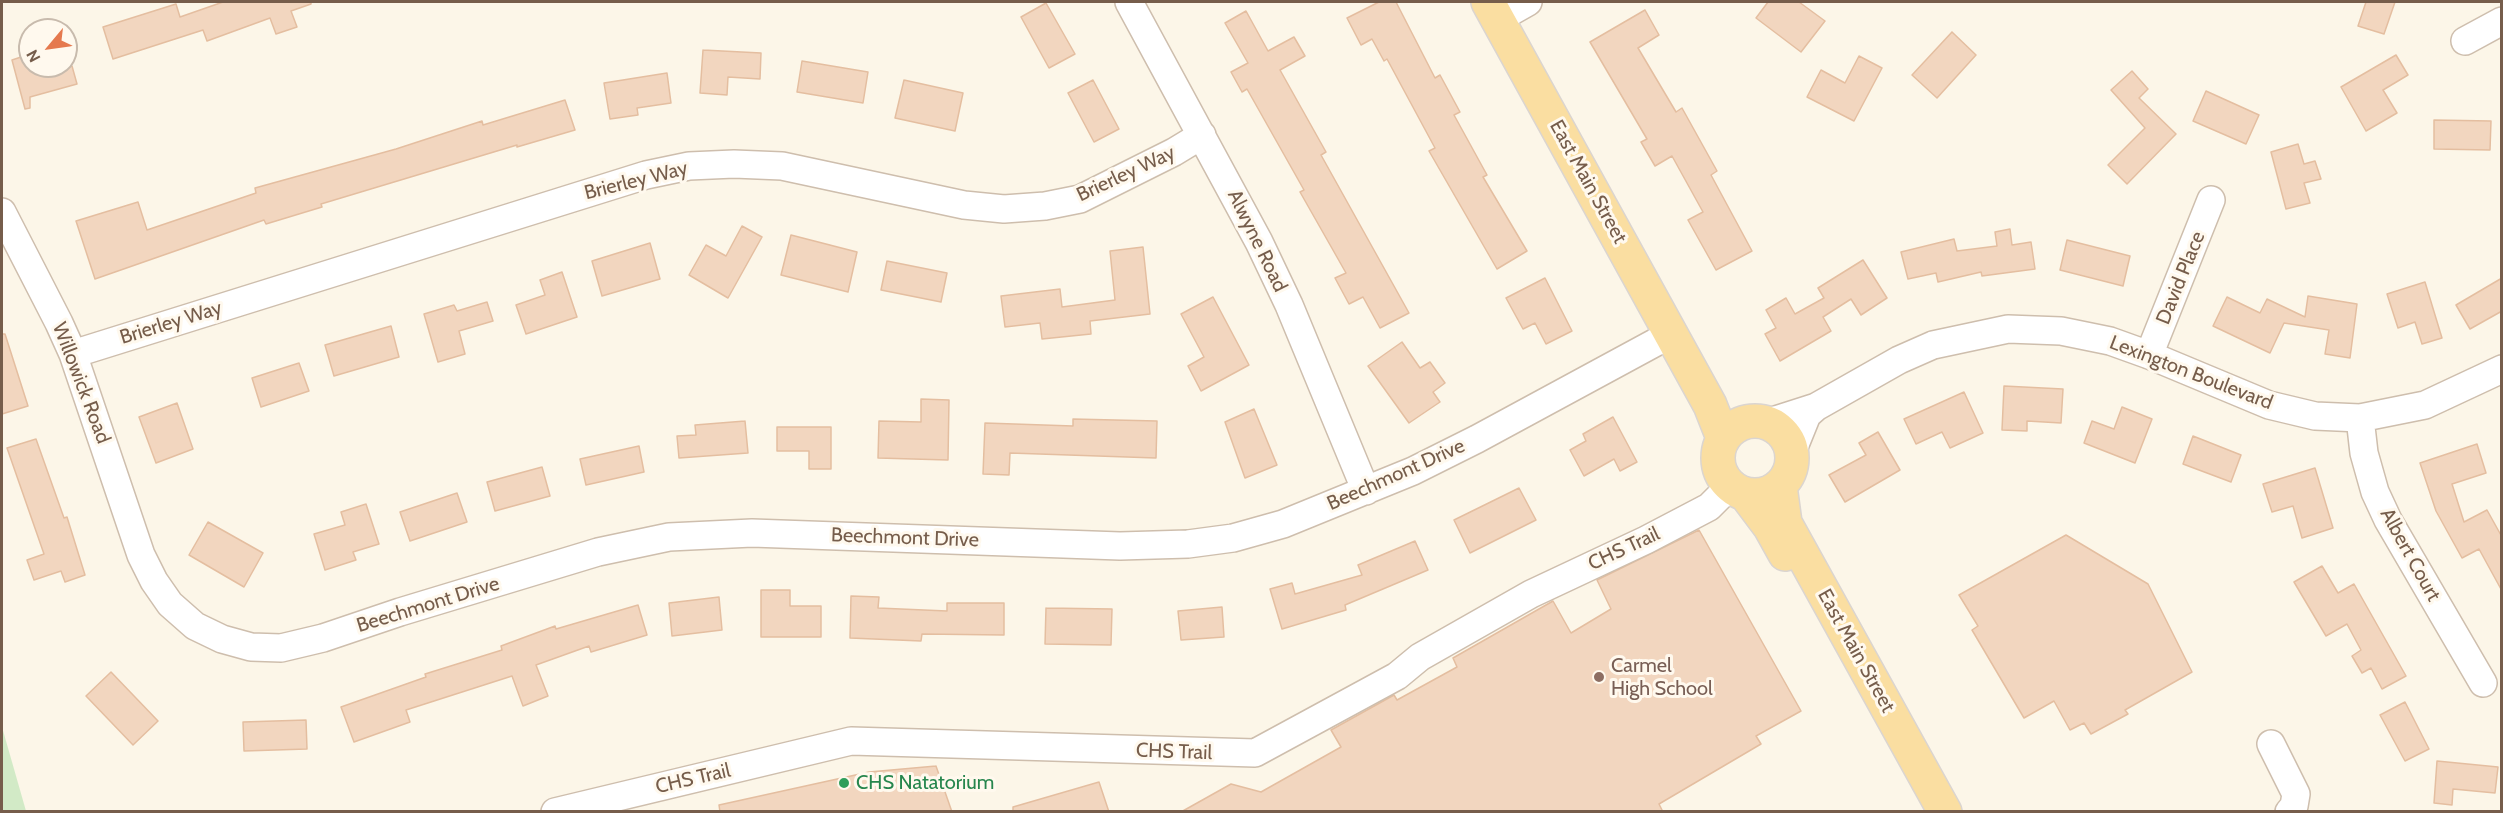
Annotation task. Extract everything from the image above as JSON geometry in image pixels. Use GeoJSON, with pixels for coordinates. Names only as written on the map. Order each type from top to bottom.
{"type":"FeatureCollection","features":[{"type":"Feature","properties":{"kind":"main road","name":"East Main Street"},"geometry":{"type":"LineString","coordinates":[[1493,10],[1710,405],[1723,438]]}},
{"type":"Feature","properties":{"kind":"main road","name":"East Main Street"},"geometry":{"type":"LineString","coordinates":[[1686,363],[1760,422]]}},
{"type":"Feature","properties":{"kind":"main road"},"geometry":{"type":"LineString","coordinates":[[1745,422],[1760,422],[1780,430],[1788,440],[1792,452],[1790,470],[1780,486],[1771,493],[1759,496],[1738,490],[1720,471],[1717,459],[1723,438],[1734,427],[1745,422]]}},
{"type":"Feature","properties":{"kind":"main road","name":"East Main Street"},"geometry":{"type":"LineString","coordinates":[[1780,486],[1785,523],[1945,812]]}},
{"type":"Feature","properties":{"kind":"main road","name":"East Main Street"},"geometry":{"type":"LineString","coordinates":[[1738,490],[1770,527],[1930,812]]}},
{"type":"Feature","properties":{"kind":"street","name":"Alwyne Road"},"geometry":{"type":"LineString","coordinates":[[1129,2],[1254,233],[1289,305],[1366,491]]}},
{"type":"Feature","properties":{"kind":"street"},"geometry":{"type":"LineString","coordinates":[[1493,10],[1528,2]]}},
{"type":"Feature","properties":{"kind":"street"},"geometry":{"type":"LineString","coordinates":[[2465,41],[2502,21]]}},
{"type":"Feature","properties":{"kind":"street","name":"Brierley Way"},"geometry":{"type":"LineString","coordinates":[[73,354],[646,175],[689,166],[734,164],[782,166],[964,205],[1004,209],[1045,206],[1080,199],[1174,152],[1202,135]]}},
{"type":"Feature","properties":{"kind":"street","name":"David Place"},"geometry":{"type":"LineString","coordinates":[[2149,355],[2211,200]]}},
{"type":"Feature","properties":{"kind":"street","name":"Willowick Road"},"geometry":{"type":"LineString","coordinates":[[2,212],[60,322],[144,561]]}},
{"type":"Feature","properties":{"kind":"street","name":"Lexington Boulevard"},"geometry":{"type":"LineString","coordinates":[[1760,422],[1816,406],[1899,360],[1933,345],[2008,328],[2061,331],[2110,341],[2270,405],[2315,416],[2360,418],[2424,405],[2502,369]]}},
{"type":"Feature","properties":{"kind":"street","name":"Beechmont Drive"},"geometry":{"type":"LineString","coordinates":[[144,561],[170,604],[195,626],[222,639],[251,647],[281,648],[323,638],[400,612],[598,552],[669,537],[752,533],[1120,546],[1188,544],[1233,538],[1283,524],[1366,491],[1477,439],[1671,334]]}},
{"type":"Feature","properties":{"kind":"street","name":"Lexington Boulevard"},"geometry":{"type":"LineString","coordinates":[[1792,452],[1807,416],[1816,406]]}},
{"type":"Feature","properties":{"kind":"street","name":"Albert Court"},"geometry":{"type":"LineString","coordinates":[[2360,418],[2364,453],[2375,492],[2388,520],[2483,683]]}},
{"type":"Feature","properties":{"kind":"street","name":"CHS Trail"},"geometry":{"type":"LineString","coordinates":[[555,812],[851,741],[1255,753],[1397,676],[1420,657],[1531,594],[1646,540],[1738,490]]}},
{"type":"Feature","properties":{"kind":"street"},"geometry":{"type":"LineString","coordinates":[[2271,744],[2297,806]]}},
{"type":"Feature","properties":{"kind":"green space"},"geometry":{"type":"Polygon","coordinates":[[[2,727],[26,811],[2,811],[2,727]]]}},
{"type":"Feature","properties":{"kind":"building"},"geometry":{"type":"Polygon","coordinates":[[[223,2],[311,2],[311,4],[291,11],[297,27],[276,34],[270,18],[207,41],[203,30],[113,59],[103,27],[176,4],[180,17],[223,2]]]}},
{"type":"Feature","properties":{"kind":"building"},"geometry":{"type":"Polygon","coordinates":[[[1379,2],[1396,2],[1435,78],[1440,75],[1460,112],[1454,115],[1487,175],[1483,177],[1527,251],[1497,269],[1429,151],[1435,148],[1387,59],[1384,61],[1372,39],[1361,45],[1347,18],[1379,2]]]}},
{"type":"Feature","properties":{"kind":"building"},"geometry":{"type":"Polygon","coordinates":[[[1768,2],[1799,2],[1825,21],[1801,52],[1756,18],[1768,2]]]}},
{"type":"Feature","properties":{"kind":"building"},"geometry":{"type":"Polygon","coordinates":[[[2366,2],[2395,2],[2384,34],[2358,26],[2366,2]]]}},
{"type":"Feature","properties":{"kind":"building"},"geometry":{"type":"Polygon","coordinates":[[[1046,3],[1075,54],[1049,68],[1021,17],[1046,3]]]}},
{"type":"Feature","properties":{"kind":"building"},"geometry":{"type":"Polygon","coordinates":[[[1645,10],[1659,35],[1638,48],[1676,112],[1682,108],[1717,171],[1711,175],[1752,251],[1716,270],[1688,220],[1703,212],[1672,156],[1655,166],[1641,142],[1647,139],[1590,42],[1645,10]]]}},
{"type":"Feature","properties":{"kind":"building"},"geometry":{"type":"Polygon","coordinates":[[[1246,11],[1268,51],[1294,37],[1305,56],[1280,70],[1326,152],[1321,155],[1409,313],[1380,328],[1363,297],[1349,304],[1335,278],[1346,273],[1300,192],[1304,190],[1247,89],[1242,92],[1231,72],[1248,63],[1225,23],[1246,11]]]}},
{"type":"Feature","properties":{"kind":"building"},"geometry":{"type":"Polygon","coordinates":[[[1952,32],[1976,55],[1937,98],[1912,75],[1952,32]]]}},
{"type":"Feature","properties":{"kind":"building"},"geometry":{"type":"Polygon","coordinates":[[[703,50],[761,53],[760,79],[728,77],[727,95],[700,93],[703,50]]]}},
{"type":"Feature","properties":{"kind":"building"},"geometry":{"type":"Polygon","coordinates":[[[2396,55],[2408,75],[2383,90],[2397,113],[2366,131],[2341,87],[2396,55]]]}},
{"type":"Feature","properties":{"kind":"building"},"geometry":{"type":"Polygon","coordinates":[[[1859,56],[1882,68],[1854,121],[1807,97],[1821,70],[1845,83],[1859,56]]]}},
{"type":"Feature","properties":{"kind":"building"},"geometry":{"type":"Polygon","coordinates":[[[18,58],[18,78],[75,78],[77,84],[30,97],[30,108],[25,109],[12,60],[18,58]]]}},
{"type":"Feature","properties":{"kind":"building"},"geometry":{"type":"Polygon","coordinates":[[[802,61],[868,72],[863,103],[797,92],[802,61]]]}},
{"type":"Feature","properties":{"kind":"building"},"geometry":{"type":"Polygon","coordinates":[[[2132,71],[2148,89],[2139,98],[2176,134],[2127,184],[2108,165],[2145,128],[2111,90],[2132,71]]]}},
{"type":"Feature","properties":{"kind":"building"},"geometry":{"type":"Polygon","coordinates":[[[667,73],[671,103],[637,108],[638,115],[610,119],[604,83],[667,73]]]}},
{"type":"Feature","properties":{"kind":"building"},"geometry":{"type":"Polygon","coordinates":[[[904,80],[963,93],[955,131],[895,118],[904,80]]]}},
{"type":"Feature","properties":{"kind":"building"},"geometry":{"type":"Polygon","coordinates":[[[1093,80],[1119,129],[1094,142],[1068,93],[1093,80]]]}},
{"type":"Feature","properties":{"kind":"building"},"geometry":{"type":"Polygon","coordinates":[[[2206,91],[2259,115],[2246,144],[2193,121],[2206,91]]]}},
{"type":"Feature","properties":{"kind":"building"},"geometry":{"type":"Polygon","coordinates":[[[565,100],[575,130],[517,147],[517,145],[321,204],[322,207],[266,224],[264,220],[95,279],[76,221],[138,202],[147,230],[256,193],[255,188],[396,149],[482,121],[483,125],[565,100]]]}},
{"type":"Feature","properties":{"kind":"building"},"geometry":{"type":"Polygon","coordinates":[[[2434,120],[2491,121],[2490,150],[2434,149],[2434,120]]]}},
{"type":"Feature","properties":{"kind":"building"},"geometry":{"type":"Polygon","coordinates":[[[2298,144],[2304,164],[2315,161],[2321,179],[2304,183],[2310,203],[2286,209],[2271,152],[2298,144]]]}},
{"type":"Feature","properties":{"kind":"building"},"geometry":{"type":"Polygon","coordinates":[[[742,226],[762,237],[728,298],[689,275],[706,245],[726,256],[742,226]]]}},
{"type":"Feature","properties":{"kind":"building"},"geometry":{"type":"Polygon","coordinates":[[[2010,229],[2012,245],[2031,242],[2035,269],[1982,276],[1981,272],[1938,282],[1936,273],[1908,279],[1901,252],[1954,239],[1957,251],[1997,246],[1995,232],[2010,229]]]}},
{"type":"Feature","properties":{"kind":"building"},"geometry":{"type":"Polygon","coordinates":[[[791,235],[857,252],[848,292],[781,275],[791,235]]]}},
{"type":"Feature","properties":{"kind":"building"},"geometry":{"type":"Polygon","coordinates":[[[2067,240],[2130,256],[2123,286],[2060,270],[2067,240]]]}},
{"type":"Feature","properties":{"kind":"building"},"geometry":{"type":"Polygon","coordinates":[[[650,243],[660,279],[602,296],[592,261],[650,243]]]}},
{"type":"Feature","properties":{"kind":"building"},"geometry":{"type":"Polygon","coordinates":[[[1143,247],[1150,314],[1090,321],[1091,334],[1042,339],[1040,323],[1005,327],[1001,296],[1060,289],[1062,307],[1115,300],[1110,251],[1143,247]]]}},
{"type":"Feature","properties":{"kind":"building"},"geometry":{"type":"Polygon","coordinates":[[[1863,260],[1887,298],[1861,315],[1851,299],[1823,317],[1831,331],[1780,361],[1765,334],[1776,328],[1766,310],[1786,298],[1795,314],[1824,298],[1818,288],[1863,260]]]}},
{"type":"Feature","properties":{"kind":"building"},"geometry":{"type":"Polygon","coordinates":[[[887,261],[947,273],[941,302],[881,290],[887,261]]]}},
{"type":"Feature","properties":{"kind":"building"},"geometry":{"type":"Polygon","coordinates":[[[562,272],[577,317],[526,334],[516,305],[545,295],[540,280],[562,272]]]}},
{"type":"Feature","properties":{"kind":"building"},"geometry":{"type":"Polygon","coordinates":[[[1545,278],[1572,331],[1546,344],[1535,323],[1523,329],[1506,298],[1545,278]]]}},
{"type":"Feature","properties":{"kind":"building"},"geometry":{"type":"Polygon","coordinates":[[[2502,278],[2502,311],[2470,329],[2456,305],[2502,278]]]}},
{"type":"Feature","properties":{"kind":"building"},"geometry":{"type":"Polygon","coordinates":[[[2425,282],[2442,338],[2422,344],[2415,322],[2398,328],[2387,294],[2425,282]]]}},
{"type":"Feature","properties":{"kind":"building"},"geometry":{"type":"Polygon","coordinates":[[[2308,296],[2357,304],[2350,358],[2325,354],[2329,330],[2284,323],[2270,353],[2213,326],[2227,297],[2260,313],[2267,299],[2305,317],[2308,296]]]}},
{"type":"Feature","properties":{"kind":"building"},"geometry":{"type":"Polygon","coordinates":[[[1213,297],[1249,365],[1201,391],[1188,366],[1204,357],[1181,314],[1213,297]]]}},
{"type":"Feature","properties":{"kind":"building"},"geometry":{"type":"Polygon","coordinates":[[[487,302],[493,321],[459,331],[465,354],[438,362],[424,314],[454,305],[457,311],[487,302]]]}},
{"type":"Feature","properties":{"kind":"building"},"geometry":{"type":"Polygon","coordinates":[[[391,326],[399,357],[334,376],[325,345],[391,326]]]}},
{"type":"Feature","properties":{"kind":"building"},"geometry":{"type":"Polygon","coordinates":[[[2,334],[5,334],[28,406],[2,414],[2,334]]]}},
{"type":"Feature","properties":{"kind":"building"},"geometry":{"type":"Polygon","coordinates":[[[1402,342],[1420,368],[1430,362],[1445,383],[1433,392],[1440,402],[1409,423],[1368,366],[1402,342]]]}},
{"type":"Feature","properties":{"kind":"building"},"geometry":{"type":"Polygon","coordinates":[[[299,363],[309,391],[261,407],[252,378],[299,363]]]}},
{"type":"Feature","properties":{"kind":"building"},"geometry":{"type":"Polygon","coordinates":[[[2004,386],[2063,389],[2061,423],[2027,421],[2027,431],[2002,430],[2004,386]]]}},
{"type":"Feature","properties":{"kind":"building"},"geometry":{"type":"Polygon","coordinates":[[[1964,392],[1983,433],[1950,448],[1942,432],[1916,444],[1904,419],[1964,392]]]}},
{"type":"Feature","properties":{"kind":"building"},"geometry":{"type":"Polygon","coordinates":[[[921,399],[949,400],[948,460],[878,458],[879,421],[921,422],[921,399]]]}},
{"type":"Feature","properties":{"kind":"building"},"geometry":{"type":"Polygon","coordinates":[[[177,403],[193,449],[156,463],[139,417],[177,403]]]}},
{"type":"Feature","properties":{"kind":"building"},"geometry":{"type":"Polygon","coordinates":[[[2122,407],[2152,419],[2135,463],[2084,443],[2092,421],[2114,429],[2122,407]]]}},
{"type":"Feature","properties":{"kind":"building"},"geometry":{"type":"Polygon","coordinates":[[[1254,409],[1277,465],[1245,478],[1225,422],[1254,409]]]}},
{"type":"Feature","properties":{"kind":"building"},"geometry":{"type":"Polygon","coordinates":[[[1613,417],[1637,462],[1620,471],[1614,459],[1584,476],[1570,450],[1586,441],[1583,434],[1613,417]]]}},
{"type":"Feature","properties":{"kind":"building"},"geometry":{"type":"Polygon","coordinates":[[[1073,419],[1157,421],[1156,458],[1010,453],[1009,475],[983,474],[985,423],[1073,426],[1073,419]]]}},
{"type":"Feature","properties":{"kind":"building"},"geometry":{"type":"Polygon","coordinates":[[[745,421],[748,453],[679,458],[677,436],[696,435],[695,425],[745,421]]]}},
{"type":"Feature","properties":{"kind":"building"},"geometry":{"type":"Polygon","coordinates":[[[777,427],[831,427],[831,469],[809,469],[809,451],[777,451],[777,427]]]}},
{"type":"Feature","properties":{"kind":"building"},"geometry":{"type":"Polygon","coordinates":[[[1878,432],[1900,470],[1845,502],[1829,475],[1866,455],[1859,443],[1878,432]]]}},
{"type":"Feature","properties":{"kind":"building"},"geometry":{"type":"Polygon","coordinates":[[[2193,436],[2241,455],[2231,482],[2183,464],[2193,436]]]}},
{"type":"Feature","properties":{"kind":"building"},"geometry":{"type":"Polygon","coordinates":[[[36,439],[64,518],[67,517],[85,575],[65,582],[61,571],[34,580],[27,560],[44,554],[7,448],[36,439]]]}},
{"type":"Feature","properties":{"kind":"building"},"geometry":{"type":"Polygon","coordinates":[[[2477,444],[2486,473],[2452,484],[2464,522],[2487,510],[2502,537],[2502,591],[2479,549],[2462,558],[2436,511],[2420,463],[2477,444]]]}},
{"type":"Feature","properties":{"kind":"building"},"geometry":{"type":"Polygon","coordinates":[[[639,446],[644,472],[586,485],[580,459],[639,446]]]}},
{"type":"Feature","properties":{"kind":"building"},"geometry":{"type":"Polygon","coordinates":[[[542,467],[550,496],[495,511],[487,482],[542,467]]]}},
{"type":"Feature","properties":{"kind":"building"},"geometry":{"type":"Polygon","coordinates":[[[2315,468],[2333,528],[2302,538],[2293,506],[2272,512],[2263,484],[2315,468]]]}},
{"type":"Feature","properties":{"kind":"building"},"geometry":{"type":"Polygon","coordinates":[[[1519,488],[1536,520],[1470,553],[1454,520],[1519,488]]]}},
{"type":"Feature","properties":{"kind":"building"},"geometry":{"type":"Polygon","coordinates":[[[457,493],[467,522],[410,541],[400,512],[457,493]]]}},
{"type":"Feature","properties":{"kind":"building"},"geometry":{"type":"Polygon","coordinates":[[[366,504],[379,544],[353,552],[356,560],[325,570],[314,534],[345,525],[341,512],[366,504]]]}},
{"type":"Feature","properties":{"kind":"building"},"geometry":{"type":"Polygon","coordinates":[[[208,522],[263,553],[244,587],[189,555],[208,522]]]}},
{"type":"Feature","properties":{"kind":"building"},"geometry":{"type":"Polygon","coordinates":[[[1699,530],[1801,711],[1756,736],[1761,744],[1659,804],[1663,812],[1181,812],[1231,784],[1261,792],[1341,747],[1331,730],[1394,695],[1397,700],[1457,667],[1453,658],[1553,601],[1571,633],[1611,609],[1597,580],[1699,530]]]}},
{"type":"Feature","properties":{"kind":"building"},"geometry":{"type":"Polygon","coordinates":[[[2066,535],[2148,584],[2192,672],[2125,710],[2128,714],[2091,734],[2084,723],[2070,730],[2054,701],[2024,718],[1972,630],[1978,626],[1959,595],[2066,535]]]}},
{"type":"Feature","properties":{"kind":"building"},"geometry":{"type":"Polygon","coordinates":[[[1415,541],[1428,570],[1345,605],[1346,610],[1282,629],[1270,589],[1292,583],[1295,594],[1362,575],[1358,565],[1415,541]]]}},
{"type":"Feature","properties":{"kind":"building"},"geometry":{"type":"Polygon","coordinates":[[[2322,566],[2338,593],[2354,584],[2406,676],[2382,689],[2371,668],[2362,673],[2352,656],[2361,650],[2347,624],[2326,636],[2294,582],[2322,566]]]}},
{"type":"Feature","properties":{"kind":"building"},"geometry":{"type":"Polygon","coordinates":[[[761,590],[790,590],[790,606],[821,606],[821,637],[761,637],[761,590]]]}},
{"type":"Feature","properties":{"kind":"building"},"geometry":{"type":"Polygon","coordinates":[[[851,596],[879,597],[878,608],[947,611],[947,603],[1004,603],[1004,635],[922,634],[921,641],[850,638],[851,596]]]}},
{"type":"Feature","properties":{"kind":"building"},"geometry":{"type":"Polygon","coordinates":[[[719,597],[722,630],[672,636],[669,603],[719,597]]]}},
{"type":"Feature","properties":{"kind":"building"},"geometry":{"type":"Polygon","coordinates":[[[638,605],[647,635],[591,652],[589,646],[536,665],[548,696],[523,706],[512,676],[406,710],[410,722],[354,742],[341,707],[426,677],[425,674],[502,650],[501,646],[555,626],[556,629],[638,605]]]}},
{"type":"Feature","properties":{"kind":"building"},"geometry":{"type":"Polygon","coordinates":[[[1222,607],[1224,637],[1181,640],[1178,611],[1222,607]]]}},
{"type":"Feature","properties":{"kind":"building"},"geometry":{"type":"Polygon","coordinates":[[[1046,608],[1112,609],[1111,645],[1045,644],[1046,608]]]}},
{"type":"Feature","properties":{"kind":"building"},"geometry":{"type":"Polygon","coordinates":[[[111,672],[158,721],[133,745],[86,696],[111,672]]]}},
{"type":"Feature","properties":{"kind":"building"},"geometry":{"type":"Polygon","coordinates":[[[2405,702],[2429,749],[2405,761],[2380,715],[2405,702]]]}},
{"type":"Feature","properties":{"kind":"building"},"geometry":{"type":"Polygon","coordinates":[[[306,720],[307,749],[244,751],[243,722],[306,720]]]}},
{"type":"Feature","properties":{"kind":"building"},"geometry":{"type":"Polygon","coordinates":[[[2437,761],[2498,767],[2495,793],[2453,789],[2452,805],[2434,803],[2437,761]]]}},
{"type":"Feature","properties":{"kind":"building"},"geometry":{"type":"Polygon","coordinates":[[[936,766],[952,812],[720,812],[719,805],[869,772],[936,766]]]}},
{"type":"Feature","properties":{"kind":"building"},"geometry":{"type":"Polygon","coordinates":[[[1099,782],[1109,812],[1013,812],[1013,807],[1099,782]]]}},
{"type":"Feature","properties":{"kind":"place","name":"Carmel High School"},"geometry":{"type":"Point","coordinates":[1599,677]}},
{"type":"Feature","properties":{"kind":"place","name":"CHS Natatorium"},"geometry":{"type":"Point","coordinates":[844,783]}}]}
